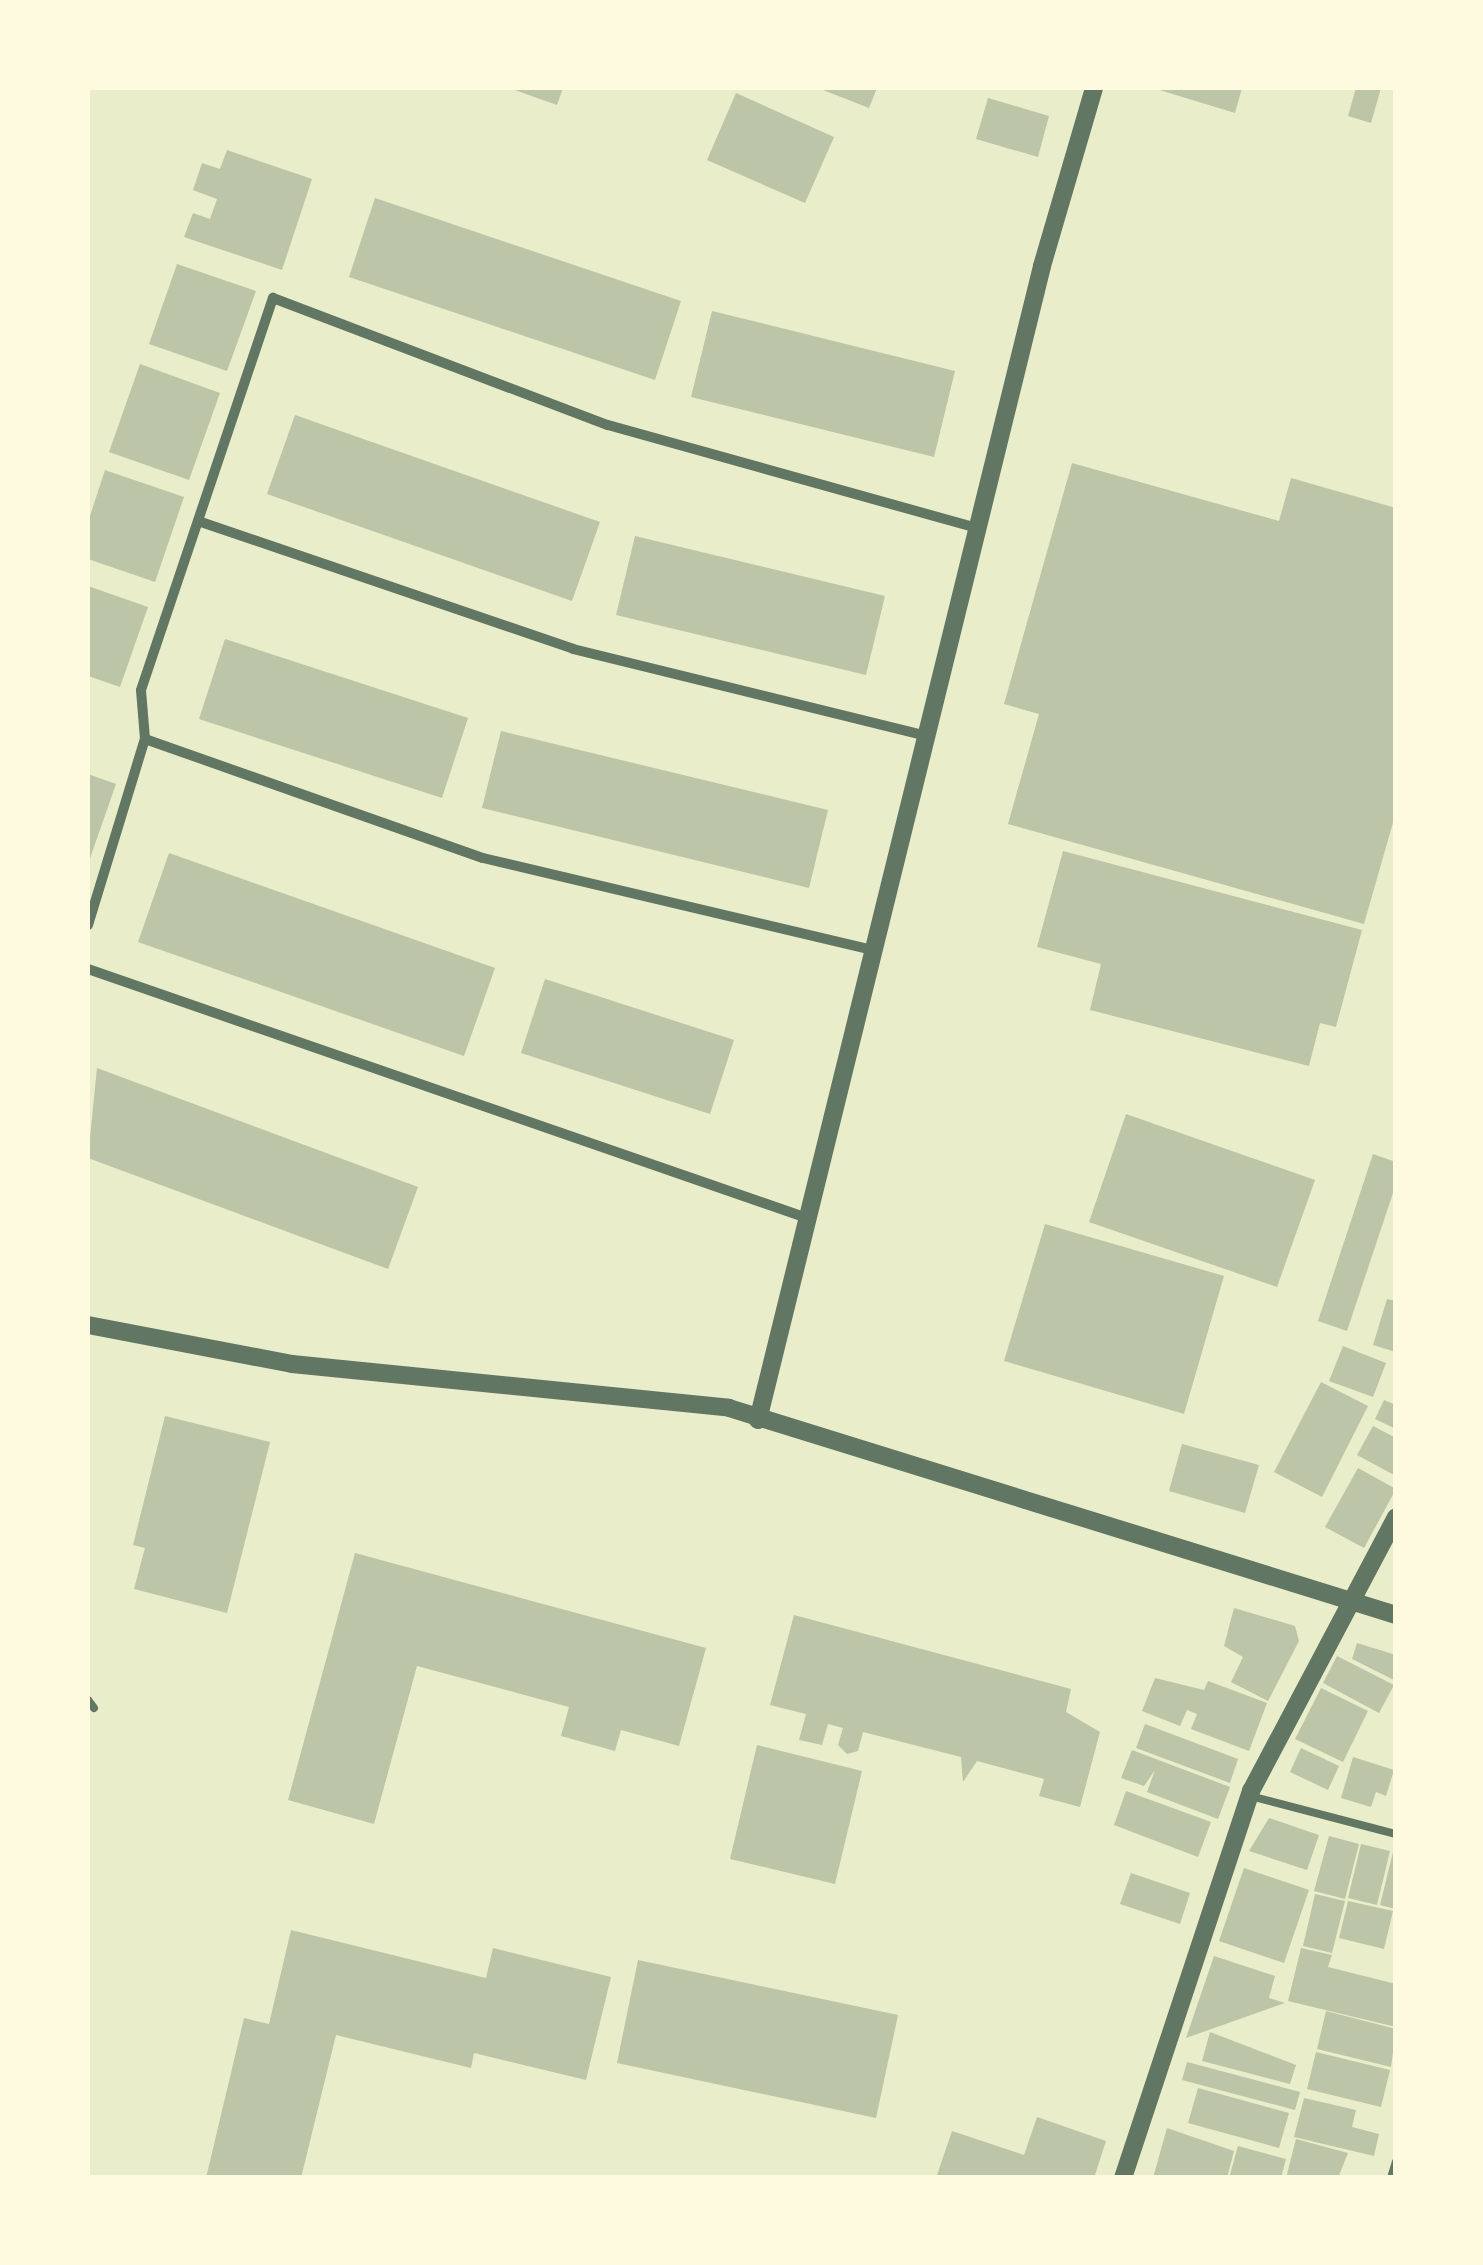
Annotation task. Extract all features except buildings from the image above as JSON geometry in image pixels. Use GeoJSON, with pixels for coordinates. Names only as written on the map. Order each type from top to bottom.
{"type":"FeatureCollection","features":[{"type":"Feature","properties":{"kind":"street"},"geometry":{"type":"LineString","coordinates":[[758,1420],[1094,88]]}},
{"type":"Feature","properties":{"kind":"street"},"geometry":{"type":"LineString","coordinates":[[88,924],[145,740],[142,690],[272,298],[608,425],[980,529]]}},
{"type":"Feature","properties":{"kind":"street"},"geometry":{"type":"LineString","coordinates":[[198,521],[573,649],[929,736]]}},
{"type":"Feature","properties":{"kind":"street"},"geometry":{"type":"LineString","coordinates":[[145,740],[483,858],[876,950]]}},
{"type":"Feature","properties":{"kind":"street"},"geometry":{"type":"LineString","coordinates":[[88,970],[811,1220]]}},
{"type":"Feature","properties":{"kind":"street"},"geometry":{"type":"LineString","coordinates":[[88,1325],[292,1364],[730,1408],[758,1420],[1396,1615]]}},
{"type":"Feature","properties":{"kind":"street"},"geometry":{"type":"LineString","coordinates":[[1123,2178],[1249,1796],[1344,1600],[1396,1516]]}},
{"type":"Feature","properties":{"kind":"lane"},"geometry":{"type":"LineString","coordinates":[[1249,1796],[1396,1834]]}},
{"type":"Feature","properties":{"kind":"lane"},"geometry":{"type":"LineString","coordinates":[[1392,2178],[1396,2162]]}}]}
